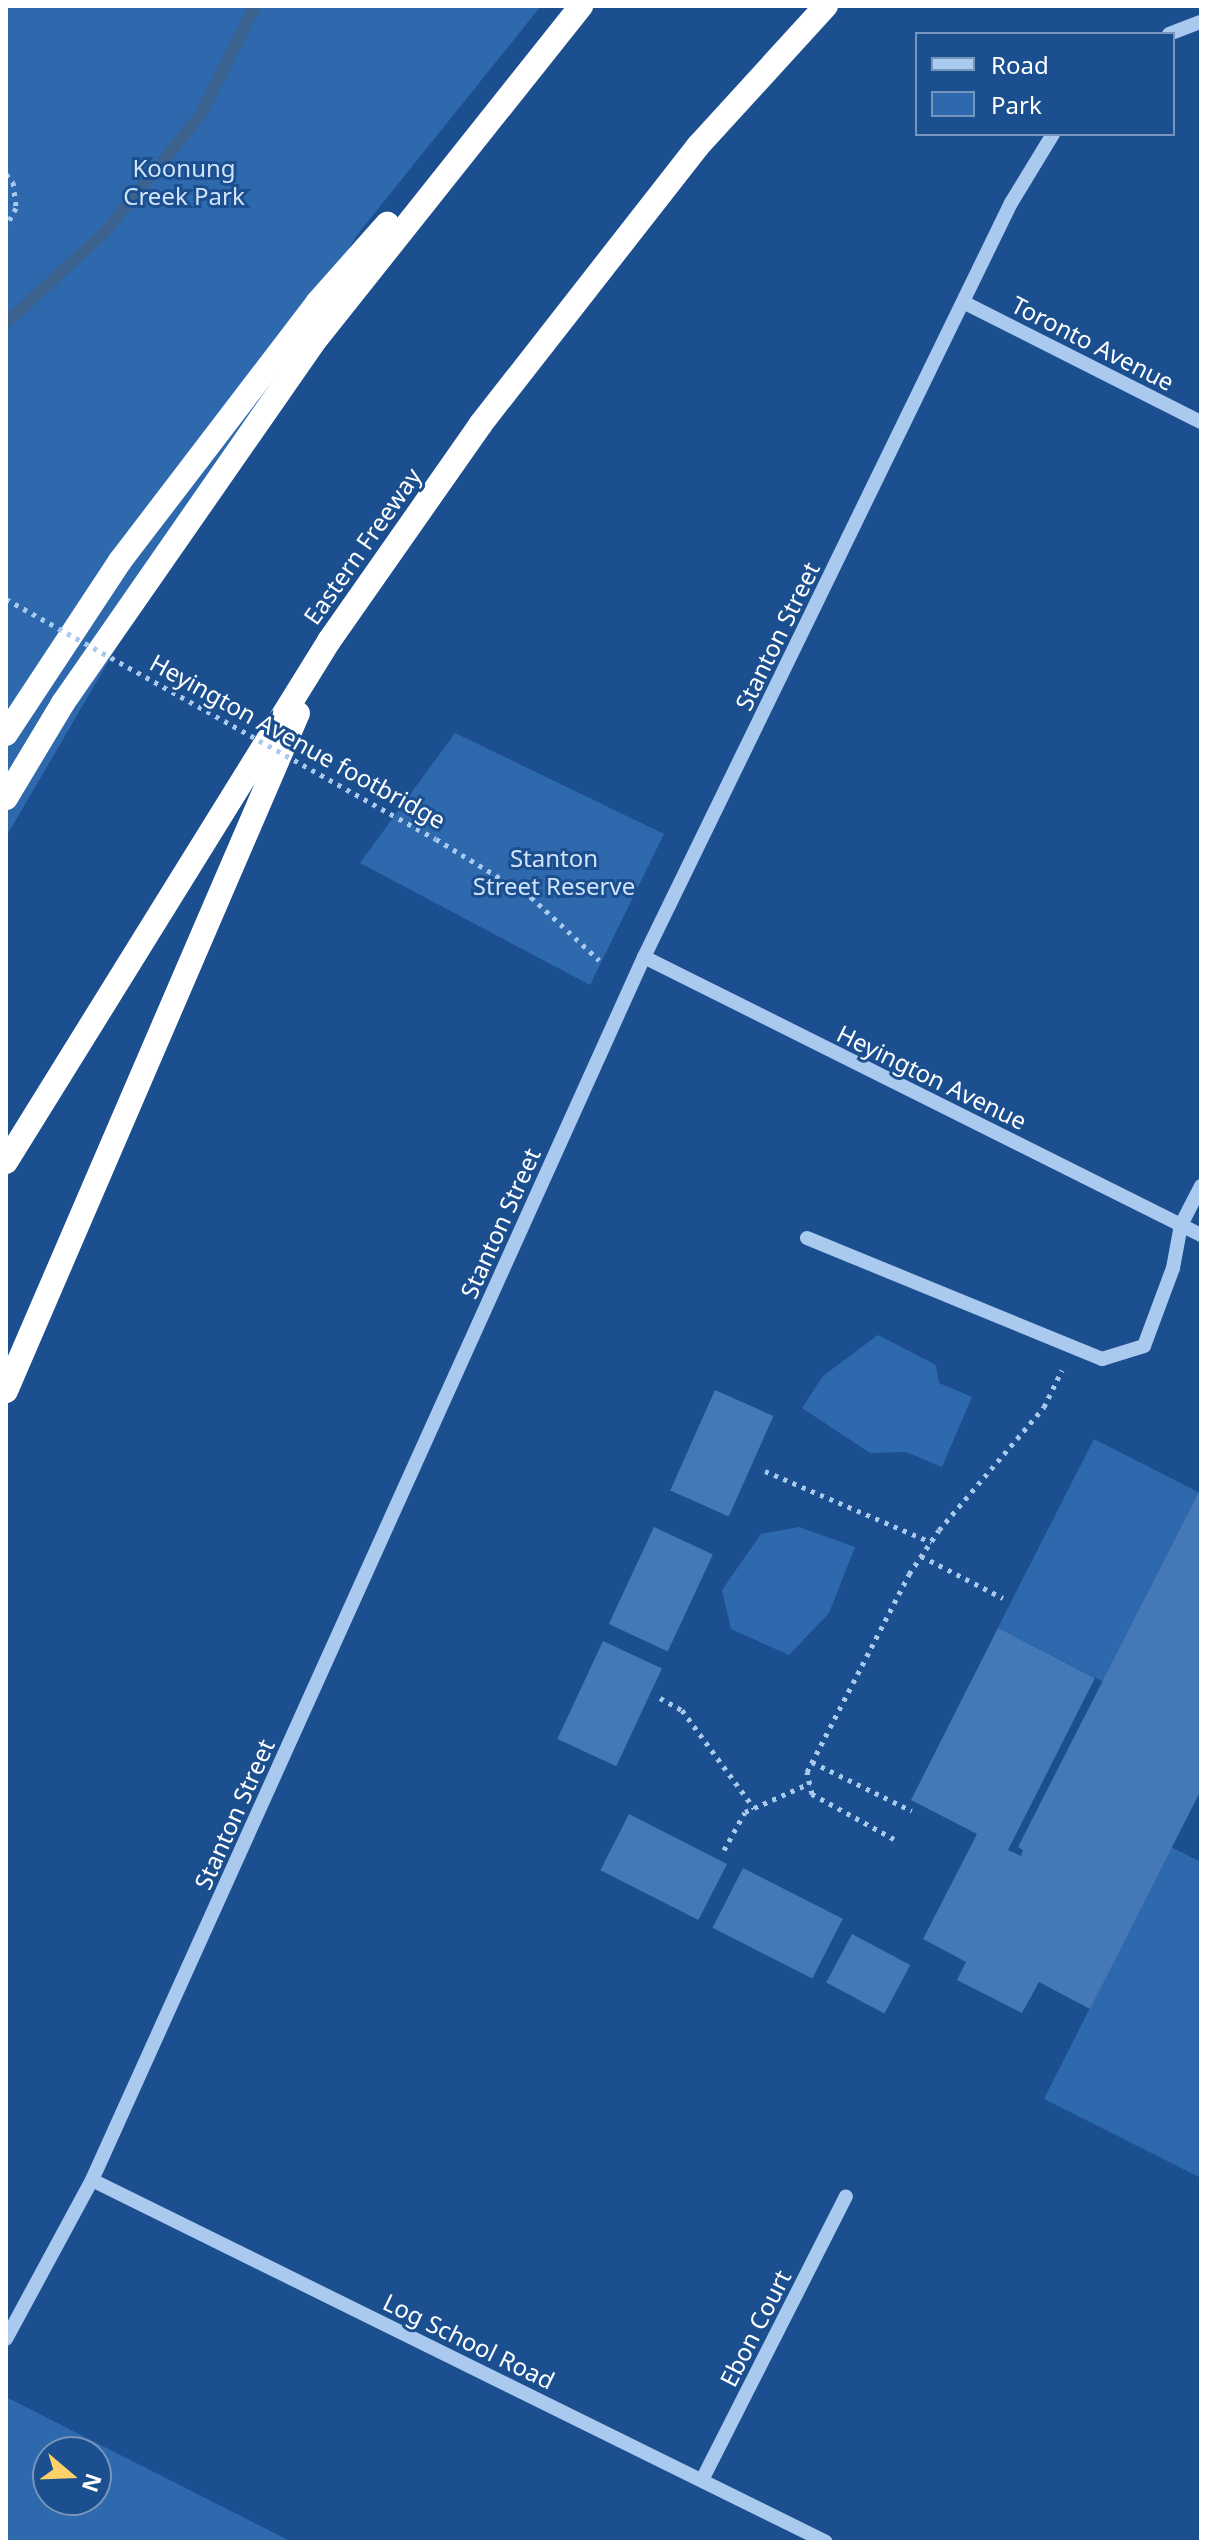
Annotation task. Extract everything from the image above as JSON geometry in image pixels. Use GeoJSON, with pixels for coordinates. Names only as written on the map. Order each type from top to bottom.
{"type":"FeatureCollection","features":[{"type":"Feature","properties":{"kind":"highway","name":"Eastern Freeway"},"geometry":{"type":"LineString","coordinates":[[6,1162],[329,641],[489,412],[698,146],[826,6]]}},
{"type":"Feature","properties":{"kind":"highway"},"geometry":{"type":"LineString","coordinates":[[6,734],[120,561],[317,303],[573,14]]}},
{"type":"Feature","properties":{"kind":"highway"},"geometry":{"type":"LineString","coordinates":[[6,798],[63,703],[313,343],[573,14]]}},
{"type":"Feature","properties":{"kind":"highway"},"geometry":{"type":"LineString","coordinates":[[6,1391],[329,641]]}},
{"type":"Feature","properties":{"kind":"street"},"geometry":{"type":"LineString","coordinates":[[1174,32],[1201,22]]}},
{"type":"Feature","properties":{"kind":"street","name":"Stanton Street"},"geometry":{"type":"LineString","coordinates":[[6,2339],[92,2180],[644,957],[965,303],[1011,203],[1052,136]]}},
{"type":"Feature","properties":{"kind":"street","name":"Toronto Avenue"},"geometry":{"type":"LineString","coordinates":[[965,303],[1201,422]]}},
{"type":"Feature","properties":{"kind":"street","name":"Heyington Avenue"},"geometry":{"type":"LineString","coordinates":[[644,957],[1201,1235]]}},
{"type":"Feature","properties":{"kind":"street"},"geometry":{"type":"LineString","coordinates":[[807,1238],[1102,1359],[1144,1346],[1173,1268],[1181,1225],[1201,1186]]}},
{"type":"Feature","properties":{"kind":"street","name":"Log School Road"},"geometry":{"type":"LineString","coordinates":[[92,2180],[826,2542]]}},
{"type":"Feature","properties":{"kind":"street","name":"Ebon Court"},"geometry":{"type":"LineString","coordinates":[[702,2480],[846,2196]]}},
{"type":"Feature","properties":{"kind":"path"},"geometry":{"type":"LineString","coordinates":[[6,174],[13,182],[16,208],[6,226]]}},
{"type":"Feature","properties":{"kind":"path","name":"Heyington Avenue footbridge"},"geometry":{"type":"LineString","coordinates":[[6,599],[436,839],[531,897],[599,960]]}},
{"type":"Feature","properties":{"kind":"path"},"geometry":{"type":"LineString","coordinates":[[894,1839],[812,1794],[812,1761],[921,1556],[1044,1407],[1073,1348]]}},
{"type":"Feature","properties":{"kind":"path"},"geometry":{"type":"LineString","coordinates":[[765,1471],[931,1542]]}},
{"type":"Feature","properties":{"kind":"path"},"geometry":{"type":"LineString","coordinates":[[921,1556],[1003,1598]]}},
{"type":"Feature","properties":{"kind":"path"},"geometry":{"type":"LineString","coordinates":[[660,1698],[682,1710],[754,1808]]}},
{"type":"Feature","properties":{"kind":"path"},"geometry":{"type":"LineString","coordinates":[[812,1761],[912,1811]]}},
{"type":"Feature","properties":{"kind":"path"},"geometry":{"type":"LineString","coordinates":[[724,1850],[745,1812],[810,1783]]}},
{"type":"Feature","properties":{"kind":"green space","name":"Koonung Creek Park"},"geometry":{"type":"Polygon","coordinates":[[[6,6],[541,6],[357,235],[6,837],[6,6]]]}},
{"type":"Feature","properties":{"kind":"green space","name":"Stanton Street Reserve"},"geometry":{"type":"Polygon","coordinates":[[[455,733],[664,834],[590,985],[360,863],[455,733]]]}},
{"type":"Feature","properties":{"kind":"green space"},"geometry":{"type":"Polygon","coordinates":[[[878,1335],[936,1365],[939,1383],[972,1397],[942,1467],[906,1452],[870,1453],[802,1408],[823,1376],[878,1335]]]}},
{"type":"Feature","properties":{"kind":"green space"},"geometry":{"type":"Polygon","coordinates":[[[1094,1439],[1199,1493],[1103,1681],[998,1628],[1094,1439]]]}},
{"type":"Feature","properties":{"kind":"green space"},"geometry":{"type":"Polygon","coordinates":[[[799,1527],[855,1547],[829,1613],[789,1655],[731,1629],[722,1590],[761,1534],[799,1527]]]}},
{"type":"Feature","properties":{"kind":"green space"},"geometry":{"type":"Polygon","coordinates":[[[1171,1847],[1201,1862],[1201,2178],[1044,2099],[1171,1847]]]}},
{"type":"Feature","properties":{"kind":"green space"},"geometry":{"type":"Polygon","coordinates":[[[6,2397],[83,2436],[32,2436],[32,2516],[112,2516],[112,2451],[292,2542],[6,2542],[6,2397]]]}},
{"type":"Feature","properties":{"kind":"building"},"geometry":{"type":"Polygon","coordinates":[[[715,1390],[773,1416],[729,1517],[670,1490],[715,1390]]]}},
{"type":"Feature","properties":{"kind":"building"},"geometry":{"type":"Polygon","coordinates":[[[1201,1488],[1201,1790],[1090,2009],[1039,1982],[1022,2013],[957,1980],[966,1962],[923,1939],[977,1834],[911,1800],[998,1628],[1095,1678],[1008,1850],[1021,1856],[1023,1850],[1018,1847],[1201,1488]]]}},
{"type":"Feature","properties":{"kind":"building"},"geometry":{"type":"Polygon","coordinates":[[[654,1527],[713,1554],[668,1651],[609,1624],[654,1527]]]}},
{"type":"Feature","properties":{"kind":"building"},"geometry":{"type":"Polygon","coordinates":[[[603,1641],[662,1668],[616,1766],[557,1739],[603,1641]]]}},
{"type":"Feature","properties":{"kind":"building"},"geometry":{"type":"Polygon","coordinates":[[[629,1814],[727,1864],[698,1920],[600,1870],[629,1814]]]}},
{"type":"Feature","properties":{"kind":"building"},"geometry":{"type":"Polygon","coordinates":[[[743,1868],[843,1919],[812,1979],[713,1928],[743,1868]]]}},
{"type":"Feature","properties":{"kind":"building"},"geometry":{"type":"Polygon","coordinates":[[[852,1934],[910,1965],[884,2014],[826,1983],[852,1934]]]}},
{"type":"Feature","properties":{"kind":"waterway"},"geometry":{"type":"LineString","coordinates":[[6,323],[104,233],[199,117],[255,6]]}}]}
